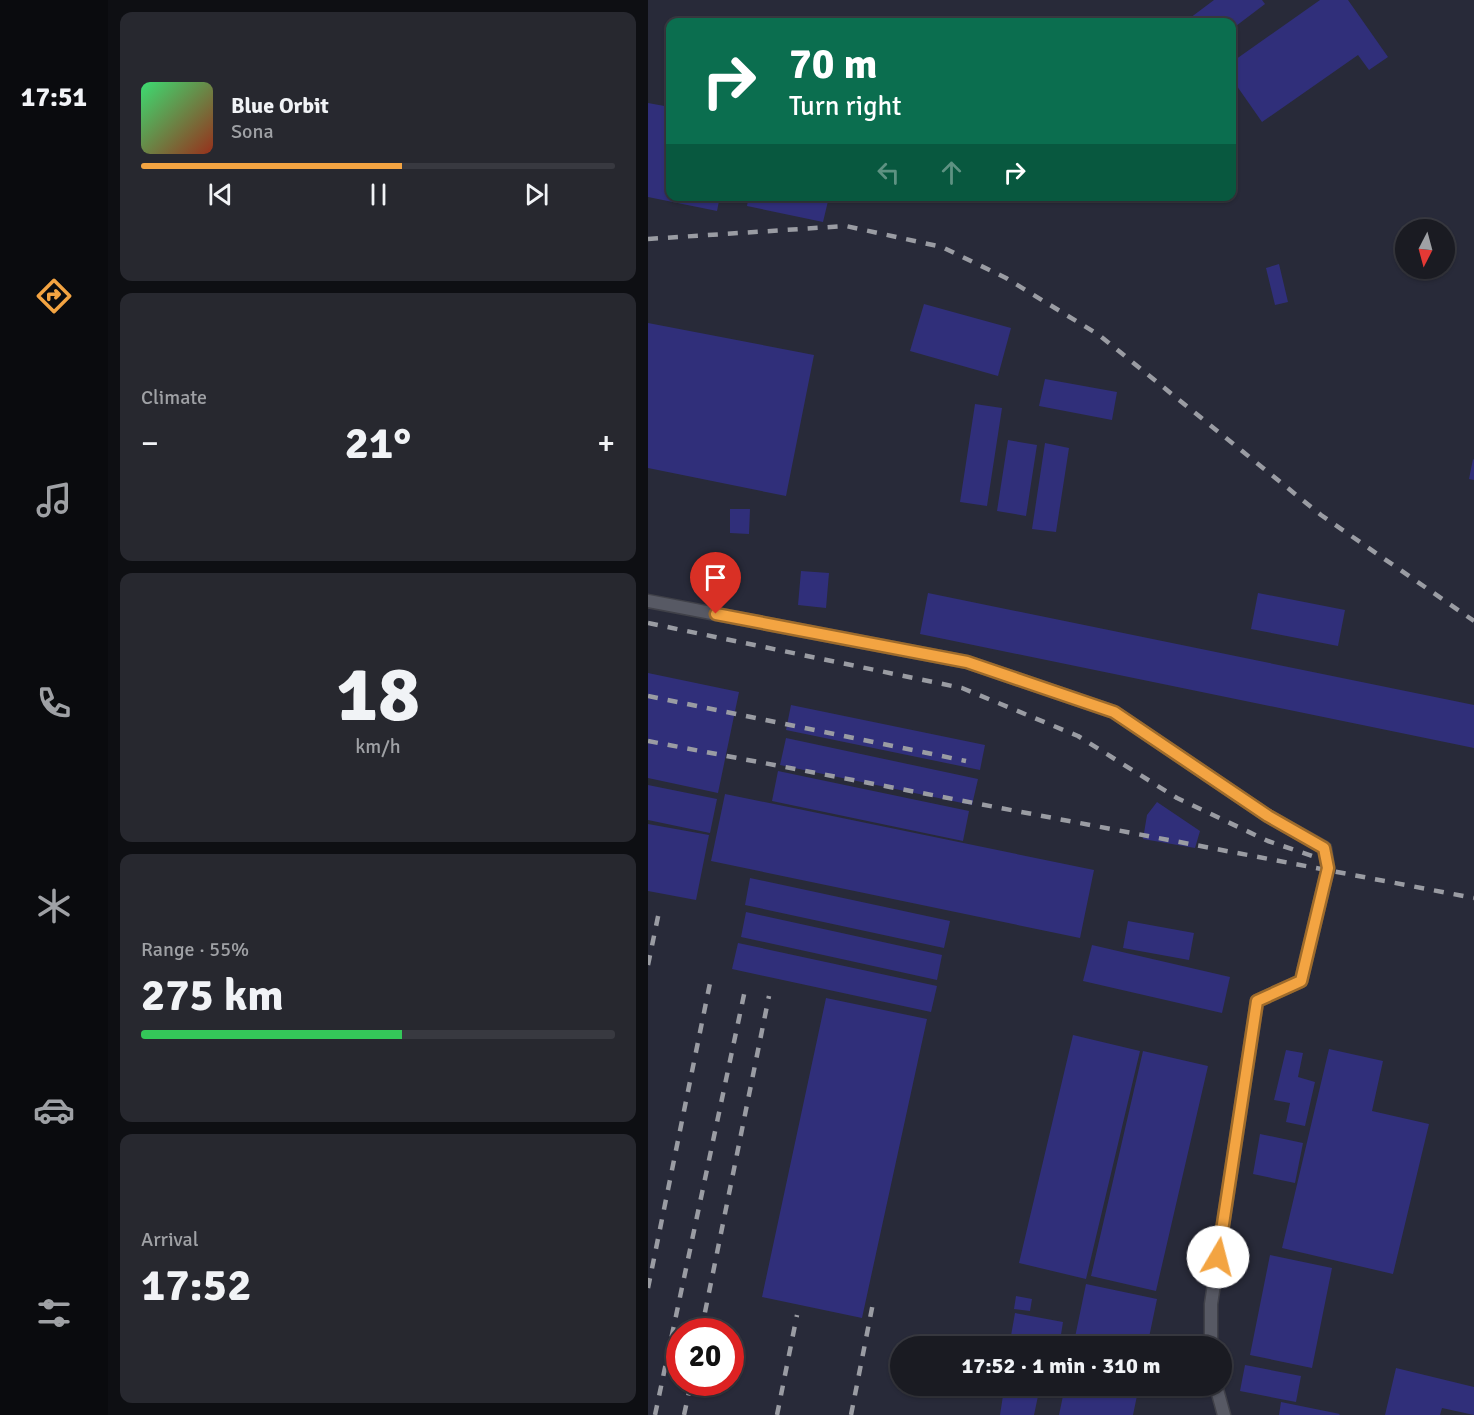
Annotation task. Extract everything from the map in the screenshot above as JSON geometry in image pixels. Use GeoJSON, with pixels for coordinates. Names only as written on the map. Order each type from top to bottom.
{"type":"FeatureCollection","features":[{"type":"Feature","properties":{"kind":"lane"},"geometry":{"type":"LineString","coordinates":[[648,601],[967,662],[1114,712],[1268,816],[1324,848],[1328,868],[1301,981],[1257,1001],[1211,1304],[1211,1336]]}},
{"type":"Feature","properties":{"kind":"lane"},"geometry":{"type":"LineString","coordinates":[[1219,1396],[1224,1415]]}},
{"type":"Feature","properties":{"kind":"shaded area"},"geometry":{"type":"Polygon","coordinates":[[[648,0],[1474,0],[1474,1415],[648,1415],[648,0]]]}},
{"type":"Feature","properties":{"kind":"building"},"geometry":{"type":"Polygon","coordinates":[[[1214,0],[1262,0],[1265,4],[1236,26],[1236,18],[1190,18],[1214,0]]]}},
{"type":"Feature","properties":{"kind":"building"},"geometry":{"type":"Polygon","coordinates":[[[1320,0],[1348,0],[1388,57],[1369,70],[1358,55],[1262,122],[1236,85],[1236,59],[1320,0]]]}},
{"type":"Feature","properties":{"kind":"building"},"geometry":{"type":"Polygon","coordinates":[[[648,103],[666,106],[666,201],[648,197],[648,103]]]}},
{"type":"Feature","properties":{"kind":"building"},"geometry":{"type":"Polygon","coordinates":[[[668,201],[719,201],[717,211],[668,201]]]}},
{"type":"Feature","properties":{"kind":"building"},"geometry":{"type":"Polygon","coordinates":[[[748,201],[828,201],[823,222],[747,206],[748,201]]]}},
{"type":"Feature","properties":{"kind":"building"},"geometry":{"type":"Polygon","coordinates":[[[1279,264],[1288,302],[1275,305],[1266,268],[1279,264]]]}},
{"type":"Feature","properties":{"kind":"building"},"geometry":{"type":"Polygon","coordinates":[[[924,304],[1011,328],[998,376],[910,351],[924,304]]]}},
{"type":"Feature","properties":{"kind":"building"},"geometry":{"type":"Polygon","coordinates":[[[648,323],[814,355],[786,496],[648,468],[648,323]]]}},
{"type":"Feature","properties":{"kind":"building"},"geometry":{"type":"Polygon","coordinates":[[[1045,379],[1117,392],[1112,420],[1039,406],[1045,379]]]}},
{"type":"Feature","properties":{"kind":"building"},"geometry":{"type":"Polygon","coordinates":[[[975,404],[1002,408],[987,506],[960,502],[975,404]]]}},
{"type":"Feature","properties":{"kind":"building"},"geometry":{"type":"Polygon","coordinates":[[[1008,440],[1037,445],[1026,516],[997,511],[1008,440]]]}},
{"type":"Feature","properties":{"kind":"building"},"geometry":{"type":"Polygon","coordinates":[[[1045,443],[1069,448],[1056,532],[1032,529],[1045,443]]]}},
{"type":"Feature","properties":{"kind":"building"},"geometry":{"type":"Polygon","coordinates":[[[1474,460],[1474,480],[1469,479],[1474,460]]]}},
{"type":"Feature","properties":{"kind":"building"},"geometry":{"type":"Polygon","coordinates":[[[730,509],[750,509],[749,534],[730,533],[730,509]]]}},
{"type":"Feature","properties":{"kind":"building"},"geometry":{"type":"Polygon","coordinates":[[[801,571],[829,573],[826,608],[798,605],[801,571]]]}},
{"type":"Feature","properties":{"kind":"building"},"geometry":{"type":"Polygon","coordinates":[[[928,593],[1474,705],[1474,748],[920,634],[928,593]]]}},
{"type":"Feature","properties":{"kind":"building"},"geometry":{"type":"Polygon","coordinates":[[[1258,593],[1345,610],[1338,646],[1251,629],[1258,593]]]}},
{"type":"Feature","properties":{"kind":"building"},"geometry":{"type":"Polygon","coordinates":[[[648,673],[739,692],[718,793],[648,778],[648,673]]]}},
{"type":"Feature","properties":{"kind":"building"},"geometry":{"type":"Polygon","coordinates":[[[791,705],[985,745],[980,770],[786,730],[791,705]]]}},
{"type":"Feature","properties":{"kind":"building"},"geometry":{"type":"Polygon","coordinates":[[[786,738],[978,779],[972,805],[780,765],[786,738]]]}},
{"type":"Feature","properties":{"kind":"building"},"geometry":{"type":"Polygon","coordinates":[[[778,771],[969,811],[963,841],[772,801],[778,771]]]}},
{"type":"Feature","properties":{"kind":"building"},"geometry":{"type":"Polygon","coordinates":[[[648,785],[717,799],[710,833],[648,820],[648,785]]]}},
{"type":"Feature","properties":{"kind":"building"},"geometry":{"type":"Polygon","coordinates":[[[725,794],[1094,870],[1080,938],[711,861],[725,794]]]}},
{"type":"Feature","properties":{"kind":"building"},"geometry":{"type":"Polygon","coordinates":[[[1157,802],[1200,831],[1195,848],[1143,839],[1147,815],[1157,802]]]}},
{"type":"Feature","properties":{"kind":"building"},"geometry":{"type":"Polygon","coordinates":[[[648,824],[709,835],[696,900],[648,891],[648,824]]]}},
{"type":"Feature","properties":{"kind":"building"},"geometry":{"type":"Polygon","coordinates":[[[750,878],[950,921],[944,948],[745,905],[750,878]]]}},
{"type":"Feature","properties":{"kind":"building"},"geometry":{"type":"Polygon","coordinates":[[[746,912],[942,955],[937,980],[741,937],[746,912]]]}},
{"type":"Feature","properties":{"kind":"building"},"geometry":{"type":"Polygon","coordinates":[[[1128,921],[1194,933],[1189,960],[1123,948],[1128,921]]]}},
{"type":"Feature","properties":{"kind":"building"},"geometry":{"type":"Polygon","coordinates":[[[738,943],[937,986],[931,1012],[732,969],[738,943]]]}},
{"type":"Feature","properties":{"kind":"building"},"geometry":{"type":"Polygon","coordinates":[[[1092,945],[1230,977],[1222,1013],[1083,981],[1092,945]]]}},
{"type":"Feature","properties":{"kind":"building"},"geometry":{"type":"Polygon","coordinates":[[[826,998],[927,1019],[862,1318],[762,1297],[826,998]]]}},
{"type":"Feature","properties":{"kind":"building"},"geometry":{"type":"Polygon","coordinates":[[[1073,1035],[1140,1051],[1086,1279],[1019,1263],[1073,1035]]]}},
{"type":"Feature","properties":{"kind":"building"},"geometry":{"type":"Polygon","coordinates":[[[1329,1049],[1383,1061],[1372,1111],[1429,1124],[1393,1274],[1282,1248],[1329,1049]]]}},
{"type":"Feature","properties":{"kind":"building"},"geometry":{"type":"Polygon","coordinates":[[[1286,1050],[1303,1053],[1298,1077],[1315,1082],[1305,1126],[1286,1122],[1290,1103],[1274,1100],[1286,1050]]]}},
{"type":"Feature","properties":{"kind":"building"},"geometry":{"type":"Polygon","coordinates":[[[1143,1051],[1208,1066],[1156,1291],[1091,1276],[1143,1051]]]}},
{"type":"Feature","properties":{"kind":"building"},"geometry":{"type":"Polygon","coordinates":[[[1260,1134],[1303,1143],[1295,1183],[1253,1174],[1260,1134]]]}},
{"type":"Feature","properties":{"kind":"building"},"geometry":{"type":"Polygon","coordinates":[[[1270,1255],[1332,1268],[1312,1368],[1250,1355],[1270,1255]]]}},
{"type":"Feature","properties":{"kind":"building"},"geometry":{"type":"Polygon","coordinates":[[[1086,1284],[1157,1299],[1149,1336],[1075,1336],[1086,1284]]]}},
{"type":"Feature","properties":{"kind":"building"},"geometry":{"type":"Polygon","coordinates":[[[1016,1296],[1032,1299],[1030,1311],[1014,1309],[1016,1296]]]}},
{"type":"Feature","properties":{"kind":"building"},"geometry":{"type":"Polygon","coordinates":[[[1015,1313],[1063,1322],[1061,1336],[1011,1336],[1015,1313]]]}},
{"type":"Feature","properties":{"kind":"building"},"geometry":{"type":"Polygon","coordinates":[[[1245,1365],[1301,1376],[1296,1402],[1240,1391],[1245,1365]]]}},
{"type":"Feature","properties":{"kind":"building"},"geometry":{"type":"Polygon","coordinates":[[[1396,1368],[1474,1387],[1474,1415],[1442,1408],[1440,1415],[1385,1415],[1396,1368]]]}},
{"type":"Feature","properties":{"kind":"building"},"geometry":{"type":"Polygon","coordinates":[[[1003,1396],[1038,1396],[1034,1415],[1000,1415],[1003,1396]]]}},
{"type":"Feature","properties":{"kind":"building"},"geometry":{"type":"Polygon","coordinates":[[[1063,1396],[1137,1396],[1133,1415],[1059,1415],[1063,1396]]]}},
{"type":"Feature","properties":{"kind":"building"},"geometry":{"type":"Polygon","coordinates":[[[1281,1402],[1340,1414],[1279,1415],[1281,1402]]]}},
{"type":"Feature","properties":{"kind":"railway"},"geometry":{"type":"LineString","coordinates":[[648,239],[846,226],[942,247],[1006,278],[1099,335],[1321,515],[1474,621]]}},
{"type":"Feature","properties":{"kind":"railway"},"geometry":{"type":"LineString","coordinates":[[648,623],[962,688],[1078,736],[1177,798],[1268,841],[1327,861]]}},
{"type":"Feature","properties":{"kind":"railway"},"geometry":{"type":"LineString","coordinates":[[648,696],[966,761]]}},
{"type":"Feature","properties":{"kind":"railway"},"geometry":{"type":"LineString","coordinates":[[648,741],[1474,898]]}},
{"type":"Feature","properties":{"kind":"railway"},"geometry":{"type":"LineString","coordinates":[[648,965],[660,907]]}},
{"type":"Feature","properties":{"kind":"railway"},"geometry":{"type":"LineString","coordinates":[[648,1288],[710,983]]}},
{"type":"Feature","properties":{"kind":"railway"},"geometry":{"type":"LineString","coordinates":[[655,1415],[745,990]]}},
{"type":"Feature","properties":{"kind":"railway"},"geometry":{"type":"LineString","coordinates":[[704,1318],[769,996]]}},
{"type":"Feature","properties":{"kind":"railway"},"geometry":{"type":"LineString","coordinates":[[851,1415],[873,1303]]}},
{"type":"Feature","properties":{"kind":"railway"},"geometry":{"type":"LineString","coordinates":[[777,1415],[797,1315]]}},
{"type":"Feature","properties":{"kind":"railway"},"geometry":{"type":"LineString","coordinates":[[684,1415],[688,1396]]}},
{"type":"Feature","properties":{"kind":"route"},"geometry":{"type":"LineString","coordinates":[[716,614],[967,662],[1114,712],[1268,816],[1324,848],[1329,862],[1328,868],[1301,981],[1257,1001],[1218,1257]]}}]}
